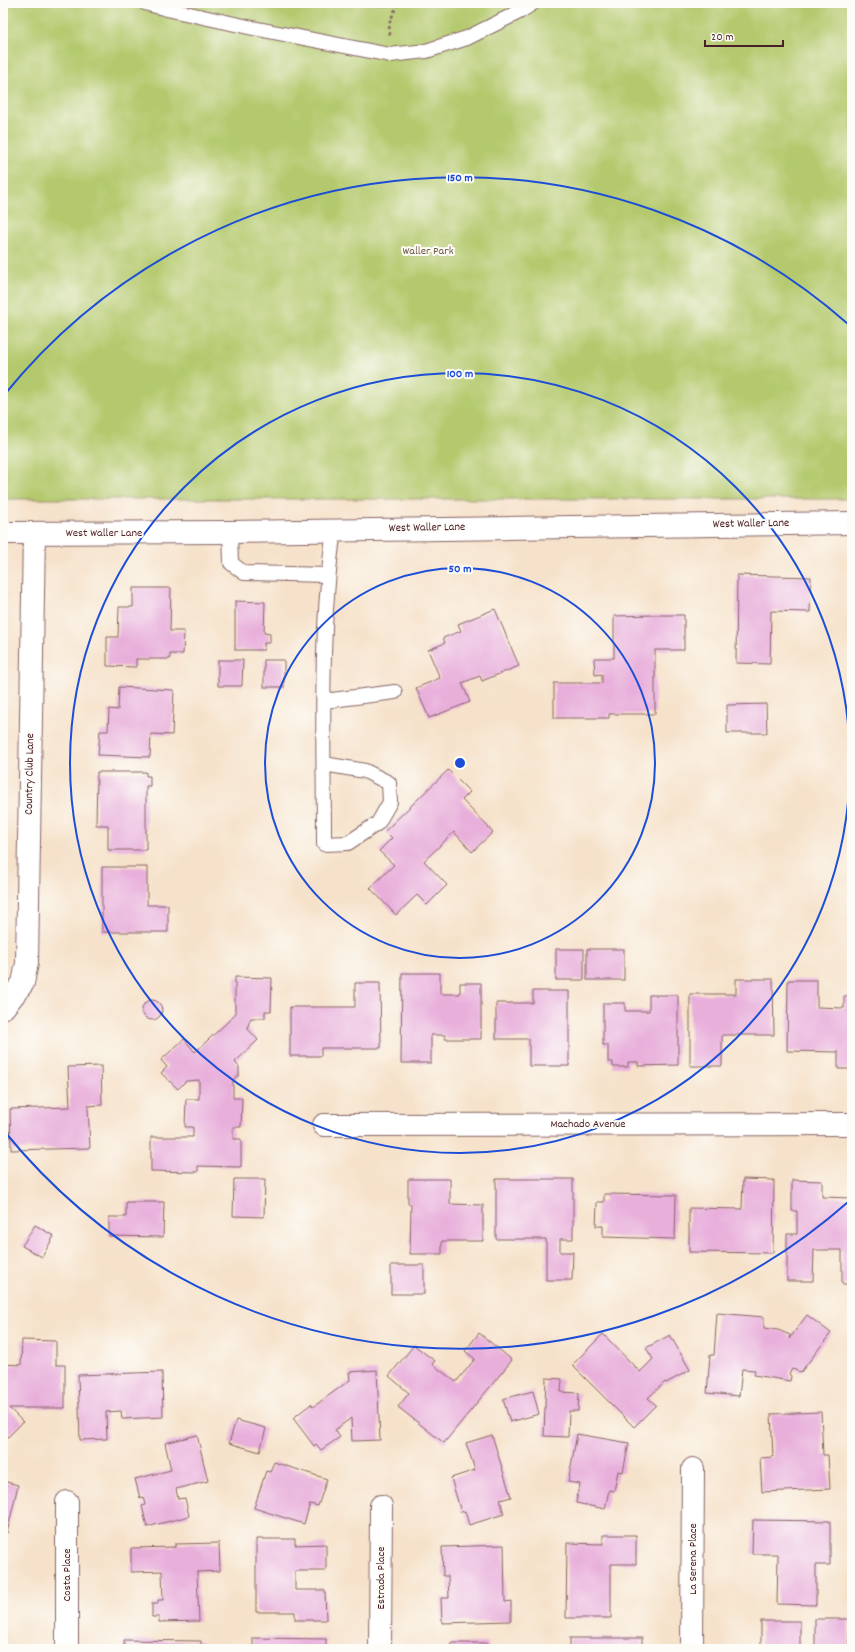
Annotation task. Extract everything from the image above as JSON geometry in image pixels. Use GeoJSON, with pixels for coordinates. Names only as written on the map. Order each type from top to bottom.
{"type":"FeatureCollection","features":[{"type":"Feature","properties":{"kind":"street","name":"West Waller Lane"},"geometry":{"type":"LineString","coordinates":[[3,533],[230,532],[852,523]]}},
{"type":"Feature","properties":{"kind":"street","name":"Country Club Lane"},"geometry":{"type":"LineString","coordinates":[[4,1007],[23,983],[27,963],[34,534]]}},
{"type":"Feature","properties":{"kind":"street","name":"Machado Avenue"},"geometry":{"type":"LineString","coordinates":[[324,1125],[852,1124]]}},
{"type":"Feature","properties":{"kind":"street","name":"La Serena Place"},"geometry":{"type":"LineString","coordinates":[[692,1649],[693,1469]]}},
{"type":"Feature","properties":{"kind":"street","name":"Costa Place"},"geometry":{"type":"LineString","coordinates":[[67,1502],[68,1649]]}},
{"type":"Feature","properties":{"kind":"street","name":"Estrada Place"},"geometry":{"type":"LineString","coordinates":[[380,1649],[381,1506]]}},
{"type":"Feature","properties":{"kind":"lane"},"geometry":{"type":"LineString","coordinates":[[145,3],[253,28],[390,55],[426,50],[467,38],[520,12],[533,3]]}},
{"type":"Feature","properties":{"kind":"lane"},"geometry":{"type":"LineString","coordinates":[[324,764],[365,771],[388,782],[390,802],[378,823],[348,843],[324,844],[324,764],[324,701],[328,576],[334,530]]}},
{"type":"Feature","properties":{"kind":"lane"},"geometry":{"type":"LineString","coordinates":[[230,532],[231,562],[244,573],[328,576]]}},
{"type":"Feature","properties":{"kind":"lane"},"geometry":{"type":"LineString","coordinates":[[324,701],[395,692]]}},
{"type":"Feature","properties":{"kind":"path"},"geometry":{"type":"LineString","coordinates":[[390,55],[389,24],[398,3]]}},
{"type":"Feature","properties":{"kind":"green space","name":"Waller Park"},"geometry":{"type":"Polygon","coordinates":[[[3,3],[852,3],[852,499],[3,499],[3,3]]]}},
{"type":"Feature","properties":{"kind":"building"},"geometry":{"type":"Polygon","coordinates":[[[737,575],[811,577],[810,612],[771,611],[770,664],[736,663],[737,575]]]}},
{"type":"Feature","properties":{"kind":"building"},"geometry":{"type":"Polygon","coordinates":[[[133,588],[171,588],[170,631],[184,631],[183,654],[170,654],[170,659],[136,659],[136,667],[107,666],[107,637],[118,637],[119,607],[133,607],[133,588]]]}},
{"type":"Feature","properties":{"kind":"building"},"geometry":{"type":"Polygon","coordinates":[[[235,601],[265,602],[264,633],[270,634],[270,643],[264,643],[264,650],[235,650],[235,601]]]}},
{"type":"Feature","properties":{"kind":"building"},"geometry":{"type":"Polygon","coordinates":[[[495,609],[519,666],[482,681],[480,676],[462,683],[470,702],[429,718],[416,688],[440,678],[428,650],[445,643],[443,638],[461,631],[458,624],[495,609]]]}},
{"type":"Feature","properties":{"kind":"building"},"geometry":{"type":"Polygon","coordinates":[[[684,615],[684,650],[655,650],[655,714],[609,714],[609,718],[554,718],[554,683],[602,683],[602,674],[595,675],[594,658],[614,658],[614,616],[684,615]]]}},
{"type":"Feature","properties":{"kind":"building"},"geometry":{"type":"Polygon","coordinates":[[[218,660],[243,660],[242,686],[218,686],[218,660]]]}},
{"type":"Feature","properties":{"kind":"building"},"geometry":{"type":"Polygon","coordinates":[[[264,660],[284,660],[284,687],[264,687],[264,660]]]}},
{"type":"Feature","properties":{"kind":"building"},"geometry":{"type":"Polygon","coordinates":[[[119,687],[174,690],[172,735],[151,734],[150,757],[98,755],[100,731],[108,731],[109,709],[118,710],[119,687]]]}},
{"type":"Feature","properties":{"kind":"building"},"geometry":{"type":"Polygon","coordinates":[[[766,704],[767,733],[727,733],[727,705],[766,704]]]}},
{"type":"Feature","properties":{"kind":"building"},"geometry":{"type":"Polygon","coordinates":[[[448,770],[470,792],[462,800],[493,832],[472,852],[454,832],[424,861],[447,885],[427,905],[417,895],[396,915],[370,888],[394,865],[379,851],[392,838],[385,831],[448,770]]]}},
{"type":"Feature","properties":{"kind":"building"},"geometry":{"type":"Polygon","coordinates":[[[97,772],[146,772],[146,776],[150,776],[150,786],[146,786],[146,850],[108,850],[108,825],[96,825],[97,772]]]}},
{"type":"Feature","properties":{"kind":"building"},"geometry":{"type":"Polygon","coordinates":[[[102,867],[147,867],[147,905],[168,905],[168,932],[102,932],[102,867]]]}},
{"type":"Feature","properties":{"kind":"building"},"geometry":{"type":"Polygon","coordinates":[[[556,949],[584,949],[584,980],[556,980],[556,949]]]}},
{"type":"Feature","properties":{"kind":"building"},"geometry":{"type":"Polygon","coordinates":[[[587,949],[624,949],[624,980],[587,980],[587,949]]]}},
{"type":"Feature","properties":{"kind":"building"},"geometry":{"type":"Polygon","coordinates":[[[402,973],[440,973],[440,994],[460,994],[460,983],[481,983],[481,1039],[445,1039],[445,1035],[431,1035],[431,1063],[401,1063],[402,973]]]}},
{"type":"Feature","properties":{"kind":"building"},"geometry":{"type":"Polygon","coordinates":[[[235,977],[272,978],[271,1011],[265,1011],[265,1018],[251,1018],[247,1028],[258,1040],[235,1062],[239,1067],[239,1075],[233,1080],[233,1098],[242,1098],[241,1127],[233,1127],[233,1139],[241,1139],[241,1167],[198,1166],[198,1172],[151,1171],[151,1137],[193,1137],[193,1127],[185,1127],[186,1099],[199,1099],[199,1080],[186,1081],[178,1089],[161,1073],[167,1067],[161,1060],[184,1039],[195,1052],[235,1015],[235,977]]]}},
{"type":"Feature","properties":{"kind":"building"},"geometry":{"type":"Polygon","coordinates":[[[736,979],[773,979],[774,1035],[722,1035],[722,1066],[690,1066],[690,994],[736,994],[736,979]]]}},
{"type":"Feature","properties":{"kind":"building"},"geometry":{"type":"Polygon","coordinates":[[[788,980],[817,980],[817,1007],[844,1008],[844,996],[852,996],[852,1069],[838,1069],[838,1052],[787,1051],[788,980]]]}},
{"type":"Feature","properties":{"kind":"building"},"geometry":{"type":"Polygon","coordinates":[[[355,983],[380,983],[381,1048],[321,1048],[321,1056],[290,1056],[290,1007],[355,1007],[355,983]]]}},
{"type":"Feature","properties":{"kind":"building"},"geometry":{"type":"Polygon","coordinates":[[[533,991],[569,991],[569,1066],[529,1066],[529,1039],[496,1039],[496,1003],[533,1003],[533,991]]]}},
{"type":"Feature","properties":{"kind":"building"},"geometry":{"type":"Polygon","coordinates":[[[649,995],[678,995],[678,1065],[638,1066],[638,1062],[628,1062],[628,1067],[613,1067],[613,1062],[608,1062],[608,1045],[603,1045],[603,1003],[625,1003],[625,1011],[649,1011],[649,995]]]}},
{"type":"Feature","properties":{"kind":"building"},"geometry":{"type":"Polygon","coordinates":[[[152,1000],[159,1003],[162,1010],[159,1017],[152,1020],[145,1017],[142,1010],[145,1003],[152,1000]]]}},
{"type":"Feature","properties":{"kind":"building"},"geometry":{"type":"Polygon","coordinates":[[[101,1066],[102,1105],[88,1106],[90,1148],[11,1150],[10,1109],[70,1107],[68,1067],[101,1066]]]}},
{"type":"Feature","properties":{"kind":"building"},"geometry":{"type":"Polygon","coordinates":[[[234,1179],[265,1179],[264,1217],[233,1216],[234,1179]]]}},
{"type":"Feature","properties":{"kind":"building"},"geometry":{"type":"Polygon","coordinates":[[[408,1179],[450,1179],[450,1204],[483,1205],[483,1241],[442,1241],[442,1254],[410,1254],[411,1204],[408,1204],[408,1179]]]}},
{"type":"Feature","properties":{"kind":"building"},"geometry":{"type":"Polygon","coordinates":[[[496,1179],[573,1179],[573,1239],[560,1239],[560,1252],[573,1252],[572,1280],[546,1280],[546,1239],[496,1239],[496,1179]]]}},
{"type":"Feature","properties":{"kind":"building"},"geometry":{"type":"Polygon","coordinates":[[[743,1179],[774,1180],[773,1253],[689,1252],[689,1208],[742,1209],[743,1179]]]}},
{"type":"Feature","properties":{"kind":"building"},"geometry":{"type":"Polygon","coordinates":[[[792,1180],[822,1181],[822,1197],[852,1198],[852,1284],[842,1284],[842,1250],[814,1250],[813,1281],[787,1281],[787,1234],[797,1234],[797,1211],[792,1211],[792,1180]]]}},
{"type":"Feature","properties":{"kind":"building"},"geometry":{"type":"Polygon","coordinates":[[[604,1194],[676,1195],[675,1239],[603,1237],[603,1226],[596,1226],[597,1202],[604,1202],[604,1194]]]}},
{"type":"Feature","properties":{"kind":"building"},"geometry":{"type":"Polygon","coordinates":[[[126,1202],[164,1202],[163,1237],[109,1236],[109,1217],[126,1217],[126,1202]]]}},
{"type":"Feature","properties":{"kind":"building"},"geometry":{"type":"Polygon","coordinates":[[[35,1225],[54,1236],[42,1257],[22,1246],[35,1225]]]}},
{"type":"Feature","properties":{"kind":"building"},"geometry":{"type":"Polygon","coordinates":[[[391,1265],[424,1265],[424,1294],[391,1294],[391,1265]]]}},
{"type":"Feature","properties":{"kind":"building"},"geometry":{"type":"Polygon","coordinates":[[[717,1313],[764,1317],[764,1328],[778,1330],[790,1335],[789,1339],[807,1315],[831,1333],[801,1372],[792,1369],[789,1374],[791,1376],[790,1381],[754,1375],[755,1370],[742,1369],[739,1396],[707,1393],[710,1355],[714,1355],[717,1313]]]}},
{"type":"Feature","properties":{"kind":"building"},"geometry":{"type":"Polygon","coordinates":[[[479,1333],[512,1360],[444,1443],[398,1407],[409,1393],[389,1376],[414,1345],[435,1361],[432,1364],[456,1382],[475,1359],[465,1351],[479,1333]]]}},
{"type":"Feature","properties":{"kind":"building"},"geometry":{"type":"Polygon","coordinates":[[[603,1334],[640,1372],[653,1359],[646,1348],[670,1335],[690,1370],[666,1383],[665,1382],[648,1398],[656,1405],[634,1427],[572,1365],[603,1334]]]}},
{"type":"Feature","properties":{"kind":"building"},"geometry":{"type":"Polygon","coordinates":[[[22,1340],[56,1341],[56,1365],[65,1365],[65,1408],[9,1408],[23,1422],[3,1442],[3,1364],[21,1365],[22,1340]]]}},
{"type":"Feature","properties":{"kind":"building"},"geometry":{"type":"Polygon","coordinates":[[[377,1370],[380,1440],[352,1441],[351,1418],[335,1430],[340,1437],[321,1450],[316,1444],[314,1446],[293,1418],[311,1404],[313,1407],[350,1380],[349,1372],[377,1370]]]}},
{"type":"Feature","properties":{"kind":"building"},"geometry":{"type":"Polygon","coordinates":[[[162,1372],[163,1417],[122,1419],[121,1411],[106,1412],[107,1439],[80,1440],[78,1375],[162,1372]]]}},
{"type":"Feature","properties":{"kind":"building"},"geometry":{"type":"Polygon","coordinates":[[[546,1378],[562,1379],[561,1392],[579,1393],[578,1411],[569,1411],[568,1437],[544,1436],[546,1378]]]}},
{"type":"Feature","properties":{"kind":"building"},"geometry":{"type":"Polygon","coordinates":[[[533,1391],[539,1414],[510,1422],[503,1399],[533,1391]]]}},
{"type":"Feature","properties":{"kind":"building"},"geometry":{"type":"Polygon","coordinates":[[[821,1412],[823,1455],[828,1455],[830,1489],[762,1492],[760,1458],[773,1457],[771,1414],[821,1412]]]}},
{"type":"Feature","properties":{"kind":"building"},"geometry":{"type":"Polygon","coordinates":[[[236,1420],[266,1428],[260,1452],[229,1443],[236,1420]]]}},
{"type":"Feature","properties":{"kind":"building"},"geometry":{"type":"Polygon","coordinates":[[[577,1434],[629,1443],[623,1472],[618,1471],[614,1491],[609,1490],[605,1509],[576,1503],[580,1484],[568,1482],[577,1434]]]}},
{"type":"Feature","properties":{"kind":"building"},"geometry":{"type":"Polygon","coordinates":[[[197,1435],[208,1481],[176,1489],[178,1499],[185,1498],[189,1516],[147,1527],[142,1506],[145,1505],[143,1497],[140,1498],[135,1479],[171,1470],[165,1443],[197,1435]]]}},
{"type":"Feature","properties":{"kind":"building"},"geometry":{"type":"Polygon","coordinates":[[[492,1435],[511,1497],[500,1500],[504,1514],[469,1525],[465,1511],[461,1512],[451,1478],[475,1470],[466,1443],[492,1435]]]}},
{"type":"Feature","properties":{"kind":"building"},"geometry":{"type":"Polygon","coordinates":[[[274,1462],[327,1479],[318,1506],[310,1504],[304,1524],[254,1508],[266,1471],[270,1472],[274,1462]]]}},
{"type":"Feature","properties":{"kind":"building"},"geometry":{"type":"Polygon","coordinates":[[[3,1481],[18,1485],[7,1533],[3,1532],[3,1481]]]}},
{"type":"Feature","properties":{"kind":"building"},"geometry":{"type":"Polygon","coordinates":[[[753,1520],[830,1521],[830,1565],[816,1565],[816,1605],[777,1604],[778,1554],[752,1554],[753,1520]]]}},
{"type":"Feature","properties":{"kind":"building"},"geometry":{"type":"Polygon","coordinates":[[[603,1535],[636,1535],[636,1564],[611,1564],[611,1618],[566,1618],[567,1543],[603,1544],[603,1535]]]}},
{"type":"Feature","properties":{"kind":"building"},"geometry":{"type":"Polygon","coordinates":[[[256,1539],[295,1539],[295,1545],[326,1544],[326,1571],[295,1571],[295,1590],[325,1590],[326,1620],[295,1620],[295,1612],[256,1612],[256,1539]]]}},
{"type":"Feature","properties":{"kind":"building"},"geometry":{"type":"Polygon","coordinates":[[[219,1543],[220,1571],[197,1572],[199,1621],[159,1622],[159,1617],[152,1617],[152,1604],[158,1604],[158,1600],[163,1600],[162,1571],[131,1572],[131,1548],[175,1547],[175,1544],[219,1543]]]}},
{"type":"Feature","properties":{"kind":"building"},"geometry":{"type":"Polygon","coordinates":[[[504,1545],[505,1602],[511,1601],[511,1621],[442,1623],[441,1598],[449,1598],[448,1576],[443,1576],[442,1547],[504,1545]]]}},
{"type":"Feature","properties":{"kind":"building"},"geometry":{"type":"Polygon","coordinates":[[[815,1619],[849,1619],[849,1649],[815,1649],[815,1619]]]}},
{"type":"Feature","properties":{"kind":"building"},"geometry":{"type":"Polygon","coordinates":[[[761,1621],[800,1621],[800,1649],[761,1649],[761,1621]]]}},
{"type":"Feature","properties":{"kind":"building"},"geometry":{"type":"Polygon","coordinates":[[[253,1638],[326,1639],[326,1649],[253,1649],[253,1638]]]}},
{"type":"Feature","properties":{"kind":"building"},"geometry":{"type":"Polygon","coordinates":[[[570,1638],[642,1638],[642,1649],[570,1649],[570,1638]]]}},
{"type":"Feature","properties":{"kind":"building"},"geometry":{"type":"Polygon","coordinates":[[[124,1640],[201,1641],[201,1649],[124,1649],[124,1640]]]}},
{"type":"Feature","properties":{"kind":"building"},"geometry":{"type":"Polygon","coordinates":[[[451,1643],[488,1643],[488,1649],[451,1649],[451,1643]]]}}]}
